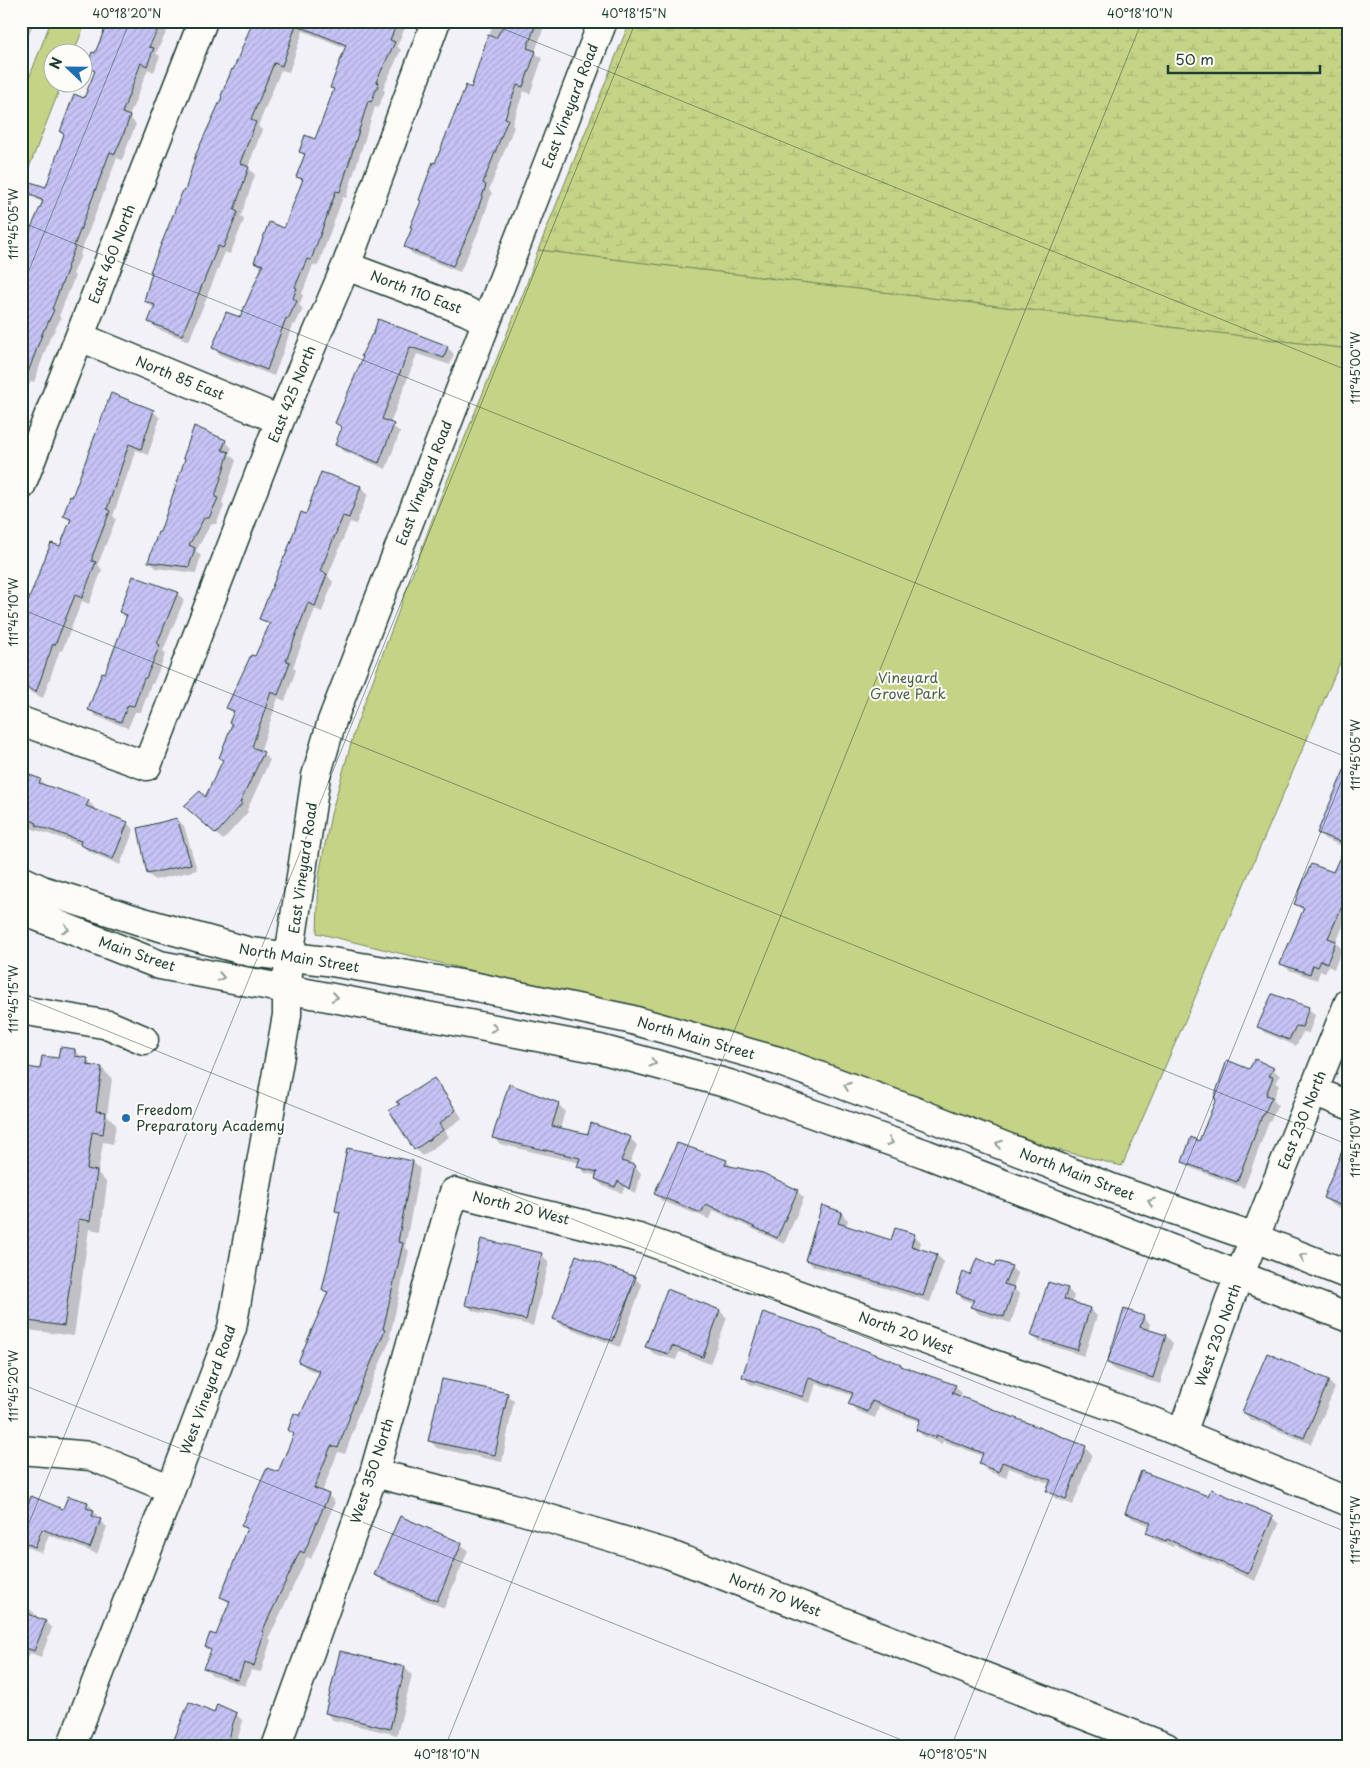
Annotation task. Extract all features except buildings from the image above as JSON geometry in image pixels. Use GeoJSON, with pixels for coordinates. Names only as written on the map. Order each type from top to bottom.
{"type":"FeatureCollection","features":[{"type":"Feature","properties":{"kind":"street","name":"East 460 North"},"geometry":{"type":"LineString","coordinates":[[21,486],[203,21]]}},
{"type":"Feature","properties":{"kind":"street","name":"East 425 North"},"geometry":{"type":"LineString","coordinates":[[21,721],[146,766],[280,420],[346,266],[436,21]]}},
{"type":"Feature","properties":{"kind":"street","name":"East Vineyard Road"},"geometry":{"type":"LineString","coordinates":[[289,957],[316,776],[332,721],[603,21]]}},
{"type":"Feature","properties":{"kind":"street","name":"North 110 East"},"geometry":{"type":"LineString","coordinates":[[346,266],[466,310],[486,321]]}},
{"type":"Feature","properties":{"kind":"street","name":"North 85 East"},"geometry":{"type":"LineString","coordinates":[[80,336],[280,420]]}},
{"type":"Feature","properties":{"kind":"street","name":"North Main Street"},"geometry":{"type":"LineString","coordinates":[[21,880],[42,890],[143,922],[250,952],[326,961],[472,986],[629,1019],[778,1061],[914,1111],[1114,1189],[1254,1238],[1349,1275]]}},
{"type":"Feature","properties":{"kind":"street","name":"Main Street"},"geometry":{"type":"LineString","coordinates":[[21,910],[160,964],[286,989]]}},
{"type":"Feature","properties":{"kind":"street","name":"West Vineyard Road"},"geometry":{"type":"LineString","coordinates":[[70,1747],[172,1489],[232,1328],[287,1015],[286,989],[289,957]]}},
{"type":"Feature","properties":{"kind":"street"},"geometry":{"type":"LineString","coordinates":[[286,989],[600,1049],[729,1084],[926,1154],[1349,1318]]}},
{"type":"Feature","properties":{"kind":"street","name":"East 230 North"},"geometry":{"type":"LineString","coordinates":[[1254,1238],[1349,1002]]}},
{"type":"Feature","properties":{"kind":"street"},"geometry":{"type":"LineString","coordinates":[[21,1010],[109,1025],[144,1040]]}},
{"type":"Feature","properties":{"kind":"street"},"geometry":{"type":"LineString","coordinates":[[1313,1091],[1349,1105]]}},
{"type":"Feature","properties":{"kind":"street","name":"North 20 West"},"geometry":{"type":"LineString","coordinates":[[454,1192],[639,1238],[1132,1413],[1349,1502]]}},
{"type":"Feature","properties":{"kind":"street","name":"West 350 North"},"geometry":{"type":"LineString","coordinates":[[276,1747],[374,1473],[454,1192]]}},
{"type":"Feature","properties":{"kind":"street","name":"West 230 North"},"geometry":{"type":"LineString","coordinates":[[1182,1433],[1254,1238]]}},
{"type":"Feature","properties":{"kind":"street"},"geometry":{"type":"LineString","coordinates":[[21,1450],[91,1456],[172,1489]]}},
{"type":"Feature","properties":{"kind":"street","name":"North 70 West"},"geometry":{"type":"LineString","coordinates":[[374,1473],[510,1507],[668,1554],[1166,1747]]}},
{"type":"Feature","properties":{"kind":"green space"},"geometry":{"type":"Polygon","coordinates":[[[51,21],[86,21],[78,42],[43,42],[51,21]]]}},
{"type":"Feature","properties":{"kind":"green space"},"geometry":{"type":"Polygon","coordinates":[[[630,21],[1349,21],[1349,349],[538,250],[630,21]]]}},
{"type":"Feature","properties":{"kind":"green space"},"geometry":{"type":"Polygon","coordinates":[[[42,44],[42,92],[58,92],[21,188],[21,99],[42,44]]]}},
{"type":"Feature","properties":{"kind":"green space","name":"Vineyard Grove Park"},"geometry":{"type":"Polygon","coordinates":[[[538,250],[1349,349],[1349,642],[1122,1166],[1012,1138],[639,1008],[481,973],[317,933],[319,875],[331,814],[356,726],[440,499],[525,289],[538,250]]]}},
{"type":"Feature","properties":{"kind":"place","name":"Freedom Preparatory Academy"},"geometry":{"type":"Point","coordinates":[126,1118]}}]}
